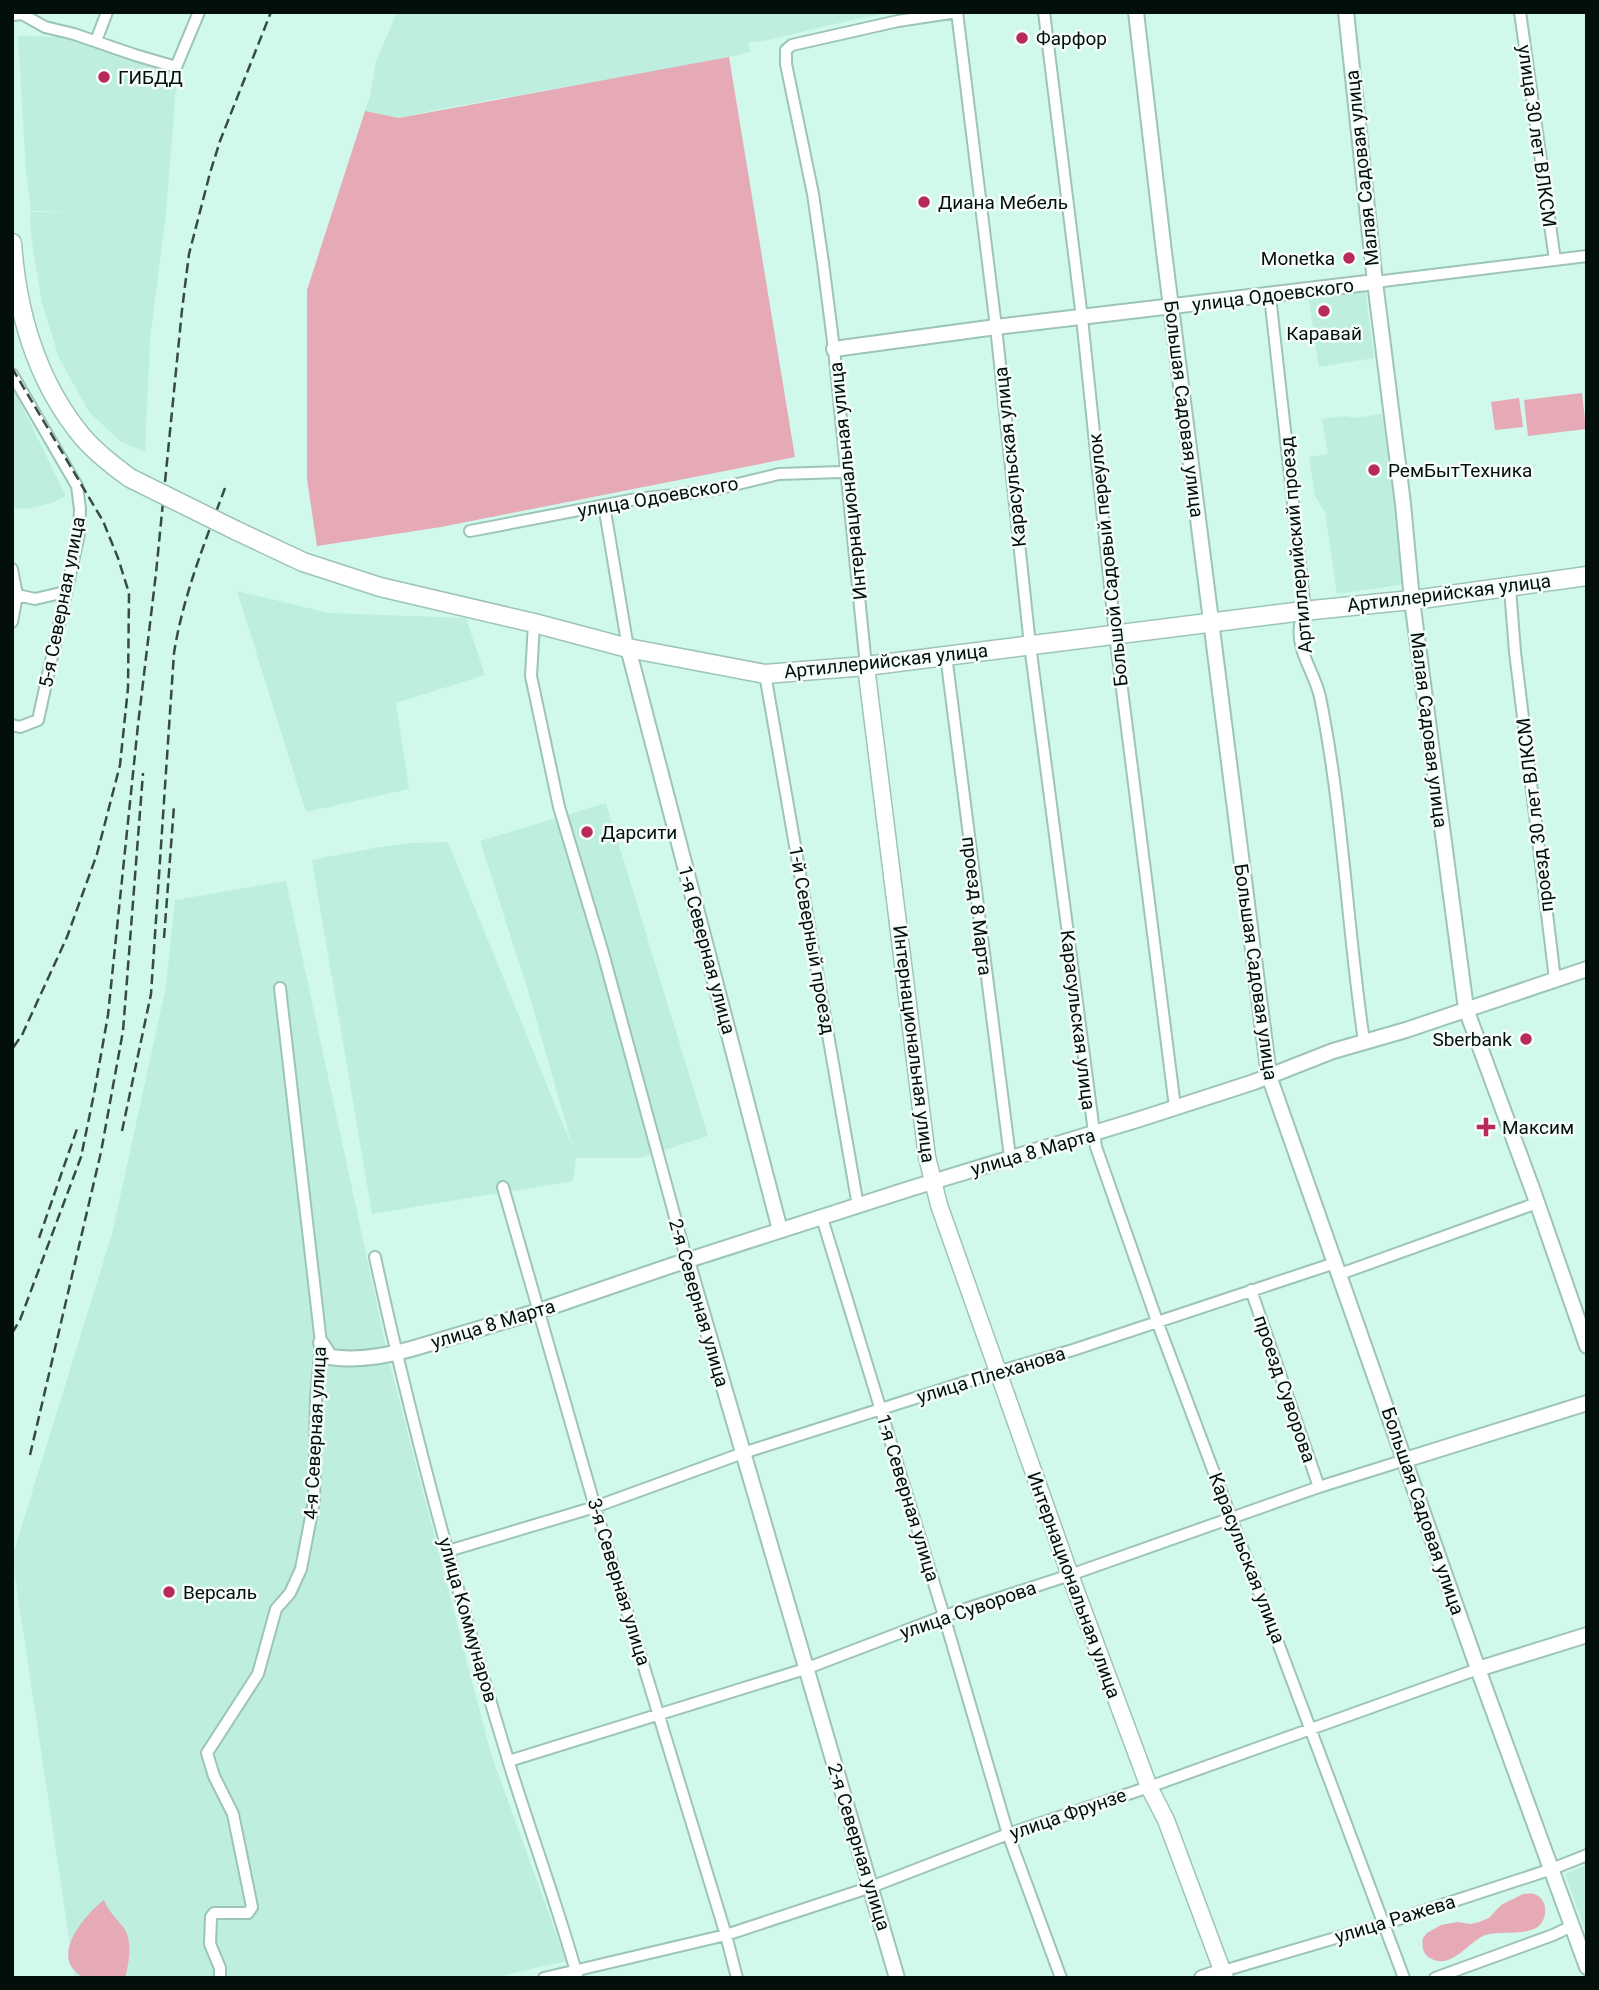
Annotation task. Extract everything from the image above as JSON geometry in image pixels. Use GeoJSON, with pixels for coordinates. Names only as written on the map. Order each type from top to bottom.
{"type":"FeatureCollection","features":[{"type":"Feature","properties":{"kind":"main road","name":"Артиллерийская улица"},"geometry":{"type":"LineString","coordinates":[[12,243],[18,296],[35,355],[47,380],[81,436],[103,458],[130,478],[303,562],[380,587],[534,622],[628,648],[765,674],[866,666],[1306,610],[1510,588],[1587,576]]}},
{"type":"Feature","properties":{"kind":"main road","name":"Интернациональная улица"},"geometry":{"type":"LineString","coordinates":[[866,666],[927,1157],[939,1205],[1070,1576],[1149,1787],[1166,1820],[1224,1974]]}},
{"type":"Feature","properties":{"kind":"street"},"geometry":{"type":"LineString","coordinates":[[96,41],[107,12]]}},
{"type":"Feature","properties":{"kind":"street"},"geometry":{"type":"LineString","coordinates":[[12,15],[22,14],[45,27],[176,67],[199,12]]}},
{"type":"Feature","properties":{"kind":"street","name":"Интернациональная улица"},"geometry":{"type":"LineString","coordinates":[[866,666],[834,349],[813,194],[786,64],[786,50],[792,45],[898,21],[957,12]]}},
{"type":"Feature","properties":{"kind":"street","name":"Карасульская улица"},"geometry":{"type":"LineString","coordinates":[[957,12],[996,327],[1030,645],[1093,1134],[1157,1321],[1404,1978]]}},
{"type":"Feature","properties":{"kind":"street","name":"Большой Садовый переулок"},"geometry":{"type":"LineString","coordinates":[[1044,12],[1082,318],[1115,634],[1175,1107]]}},
{"type":"Feature","properties":{"kind":"street","name":"Большая Садовая улица"},"geometry":{"type":"LineString","coordinates":[[1136,12],[1210,623],[1269,1076],[1478,1669],[1587,1967]]}},
{"type":"Feature","properties":{"kind":"street","name":"Малая Садовая улица"},"geometry":{"type":"LineString","coordinates":[[1346,12],[1412,600],[1466,1009],[1587,1346]]}},
{"type":"Feature","properties":{"kind":"street","name":"улица 30 лет ВЛКСМ"},"geometry":{"type":"LineString","coordinates":[[1520,12],[1555,260]]}},
{"type":"Feature","properties":{"kind":"street","name":"улица Одоевского"},"geometry":{"type":"LineString","coordinates":[[834,349],[1587,256]]}},
{"type":"Feature","properties":{"kind":"street","name":"Артиллерийский проезд"},"geometry":{"type":"LineString","coordinates":[[1270,296],[1306,610],[1300,626],[1303,656],[1320,694],[1339,812],[1355,981],[1364,1041]]}},
{"type":"Feature","properties":{"kind":"street","name":"5-я Северная улица"},"geometry":{"type":"LineString","coordinates":[[12,374],[77,486],[80,509],[79,534],[38,720],[20,727],[12,725]]}},
{"type":"Feature","properties":{"kind":"street","name":"улица Одоевского"},"geometry":{"type":"LineString","coordinates":[[470,531],[636,499],[684,495],[722,488],[779,474],[846,470]]}},
{"type":"Feature","properties":{"kind":"street","name":"1-я Северная улица"},"geometry":{"type":"LineString","coordinates":[[604,505],[628,648],[780,1230]]}},
{"type":"Feature","properties":{"kind":"street"},"geometry":{"type":"LineString","coordinates":[[12,569],[15,594],[12,622]]}},
{"type":"Feature","properties":{"kind":"street","name":"проезд 30 лет ВЛКСМ"},"geometry":{"type":"LineString","coordinates":[[1510,588],[1515,652],[1555,979]]}},
{"type":"Feature","properties":{"kind":"street"},"geometry":{"type":"LineString","coordinates":[[15,594],[35,599],[65,592]]}},
{"type":"Feature","properties":{"kind":"street","name":"2-я Северная улица"},"geometry":{"type":"LineString","coordinates":[[534,622],[531,676],[559,807],[603,953],[687,1261],[897,1978]]}},
{"type":"Feature","properties":{"kind":"street","name":"проезд 8 Марта"},"geometry":{"type":"LineString","coordinates":[[946,655],[1010,1157]]}},
{"type":"Feature","properties":{"kind":"street","name":"1-й Северный проезд"},"geometry":{"type":"LineString","coordinates":[[765,674],[859,1206]]}},
{"type":"Feature","properties":{"kind":"street","name":"улица 8 Марта"},"geometry":{"type":"LineString","coordinates":[[324,1363],[396,1353],[539,1311],[780,1230],[1010,1157],[1093,1134],[1269,1076],[1364,1041],[1587,969]]}},
{"type":"Feature","properties":{"kind":"street","name":"4-я Северная улица"},"geometry":{"type":"LineString","coordinates":[[279,988],[321,1343]]}},
{"type":"Feature","properties":{"kind":"street","name":"3-я Северная улица"},"geometry":{"type":"LineString","coordinates":[[503,1187],[595,1507],[660,1715],[737,1978]]}},
{"type":"Feature","properties":{"kind":"street","name":"улица Плеханова"},"geometry":{"type":"LineString","coordinates":[[448,1551],[595,1507],[743,1453],[1073,1350],[1251,1290],[1337,1268],[1537,1203]]}},
{"type":"Feature","properties":{"kind":"street","name":"1-я Северная улица"},"geometry":{"type":"LineString","coordinates":[[822,1218],[1008,1834],[1061,1978]]}},
{"type":"Feature","properties":{"kind":"street","name":"улица Коммунаров"},"geometry":{"type":"LineString","coordinates":[[375,1257],[396,1353],[448,1551],[509,1761],[577,1974]]}},
{"type":"Feature","properties":{"kind":"street","name":"проезд Суворова"},"geometry":{"type":"LineString","coordinates":[[1251,1290],[1320,1487]]}},
{"type":"Feature","properties":{"kind":"street"},"geometry":{"type":"LineString","coordinates":[[321,1343],[324,1363]]}},
{"type":"Feature","properties":{"kind":"street","name":"4-я Северная улица"},"geometry":{"type":"LineString","coordinates":[[220,1978],[220,1968],[210,1944],[211,1917],[214,1913],[248,1913],[252,1907],[233,1814],[214,1776],[207,1753],[258,1674],[276,1609],[289,1594],[301,1569],[314,1501],[316,1399],[324,1363]]}},
{"type":"Feature","properties":{"kind":"street","name":"улица Суворова"},"geometry":{"type":"LineString","coordinates":[[509,1761],[805,1669],[944,1616],[1070,1576],[1320,1487],[1587,1403]]}},
{"type":"Feature","properties":{"kind":"street","name":"улица Фрунзе"},"geometry":{"type":"LineString","coordinates":[[544,1978],[577,1974],[726,1935],[871,1886],[1008,1834],[1149,1787],[1311,1727],[1478,1669],[1587,1635]]}},
{"type":"Feature","properties":{"kind":"street","name":"улица Ражева"},"geometry":{"type":"LineString","coordinates":[[1202,1978],[1224,1974],[1552,1870],[1587,1855]]}},
{"type":"Feature","properties":{"kind":"street"},"geometry":{"type":"LineString","coordinates":[[1435,1978],[1572,1926]]}},
{"type":"Feature","properties":{"kind":"shaded area"},"geometry":{"type":"Polygon","coordinates":[[[397,12],[895,12],[748,43],[750,52],[701,63],[399,118],[365,111],[376,62],[397,12]]]}},
{"type":"Feature","properties":{"kind":"shaded area"},"geometry":{"type":"Polygon","coordinates":[[[18,36],[73,37],[177,73],[166,213],[150,340],[145,452],[121,442],[89,412],[59,358],[42,303],[31,236],[30,212],[89,212],[31,211],[18,36]]]}},
{"type":"Feature","properties":{"kind":"shaded area"},"geometry":{"type":"Polygon","coordinates":[[[729,57],[795,457],[441,527],[317,546],[307,479],[307,290],[365,111],[399,118],[729,57]]]}},
{"type":"Feature","properties":{"kind":"shaded area"},"geometry":{"type":"Polygon","coordinates":[[[1365,289],[1374,358],[1319,367],[1308,295],[1365,289]]]}},
{"type":"Feature","properties":{"kind":"shaded area"},"geometry":{"type":"Polygon","coordinates":[[[12,386],[66,496],[52,503],[27,509],[12,508],[12,386]]]}},
{"type":"Feature","properties":{"kind":"shaded area"},"geometry":{"type":"Polygon","coordinates":[[[1582,393],[1586,429],[1528,436],[1524,400],[1582,393]]]}},
{"type":"Feature","properties":{"kind":"shaded area"},"geometry":{"type":"Polygon","coordinates":[[[1519,398],[1523,427],[1495,430],[1491,402],[1519,398]]]}},
{"type":"Feature","properties":{"kind":"shaded area"},"geometry":{"type":"Polygon","coordinates":[[[1382,414],[1406,584],[1337,594],[1325,512],[1315,496],[1309,457],[1328,454],[1322,419],[1382,414]]]}},
{"type":"Feature","properties":{"kind":"shaded area"},"geometry":{"type":"Polygon","coordinates":[[[237,591],[329,613],[466,618],[485,675],[396,703],[409,789],[306,812],[237,591]]]}},
{"type":"Feature","properties":{"kind":"shaded area"},"geometry":{"type":"Polygon","coordinates":[[[606,803],[708,1136],[640,1158],[576,1158],[573,1181],[372,1214],[312,860],[410,843],[448,842],[573,1149],[530,997],[480,841],[606,803]]]}},
{"type":"Feature","properties":{"kind":"shaded area"},"geometry":{"type":"Polygon","coordinates":[[[286,881],[389,1361],[491,1754],[566,1961],[491,1978],[75,1978],[12,1557],[112,1234],[166,986],[175,900],[286,881]]]}},
{"type":"Feature","properties":{"kind":"shaded area"},"geometry":{"type":"Polygon","coordinates":[[[1587,1865],[1587,1936],[1565,1874],[1587,1865]]]}},
{"type":"Feature","properties":{"kind":"shaded area"},"geometry":{"type":"Polygon","coordinates":[[[1523,1894],[1533,1894],[1543,1901],[1545,1911],[1539,1926],[1522,1932],[1485,1935],[1445,1961],[1438,1961],[1425,1954],[1423,1938],[1427,1933],[1441,1925],[1458,1922],[1471,1924],[1489,1918],[1501,1905],[1523,1894]]]}},
{"type":"Feature","properties":{"kind":"shaded area"},"geometry":{"type":"Polygon","coordinates":[[[104,1900],[124,1928],[129,1940],[125,1978],[84,1977],[73,1969],[69,1960],[68,1951],[76,1931],[104,1900]]]}},
{"type":"Feature","properties":{"kind":"railway"},"geometry":{"type":"LineString","coordinates":[[12,1333],[20,1320],[81,1157],[94,1094],[108,1015],[189,254],[220,141],[271,12]]}},
{"type":"Feature","properties":{"kind":"railway"},"geometry":{"type":"LineString","coordinates":[[12,368],[103,521],[129,593],[128,688],[120,765],[97,854],[67,937],[22,1035],[12,1049]]}},
{"type":"Feature","properties":{"kind":"railway"},"geometry":{"type":"LineString","coordinates":[[122,1131],[151,994],[174,653],[189,590],[225,488]]}},
{"type":"Feature","properties":{"kind":"railway"},"geometry":{"type":"LineString","coordinates":[[30,1455],[101,1152],[123,1031],[143,773]]}},
{"type":"Feature","properties":{"kind":"railway"},"geometry":{"type":"LineString","coordinates":[[164,938],[174,806]]}},
{"type":"Feature","properties":{"kind":"railway"},"geometry":{"type":"LineString","coordinates":[[39,1238],[78,1126]]}},
{"type":"Feature","properties":{"kind":"place","name":"Фарфор"},"geometry":{"type":"Point","coordinates":[1022,38]}},
{"type":"Feature","properties":{"kind":"place","name":"ГИБДД"},"geometry":{"type":"Point","coordinates":[104,77]}},
{"type":"Feature","properties":{"kind":"place","name":"Диана Мебель"},"geometry":{"type":"Point","coordinates":[924,202]}},
{"type":"Feature","properties":{"kind":"place","name":"Monetka"},"geometry":{"type":"Point","coordinates":[1349,258]}},
{"type":"Feature","properties":{"kind":"place","name":"Каравай"},"geometry":{"type":"Point","coordinates":[1324,311]}},
{"type":"Feature","properties":{"kind":"place","name":"РемБытТехника"},"geometry":{"type":"Point","coordinates":[1374,470]}},
{"type":"Feature","properties":{"kind":"place","name":"Дарсити"},"geometry":{"type":"Point","coordinates":[587,832]}},
{"type":"Feature","properties":{"kind":"place","name":"Sberbank"},"geometry":{"type":"Point","coordinates":[1526,1039]}},
{"type":"Feature","properties":{"kind":"place","name":"Максим"},"geometry":{"type":"Point","coordinates":[1486,1127]}},
{"type":"Feature","properties":{"kind":"place","name":"Версаль"},"geometry":{"type":"Point","coordinates":[169,1592]}}]}
